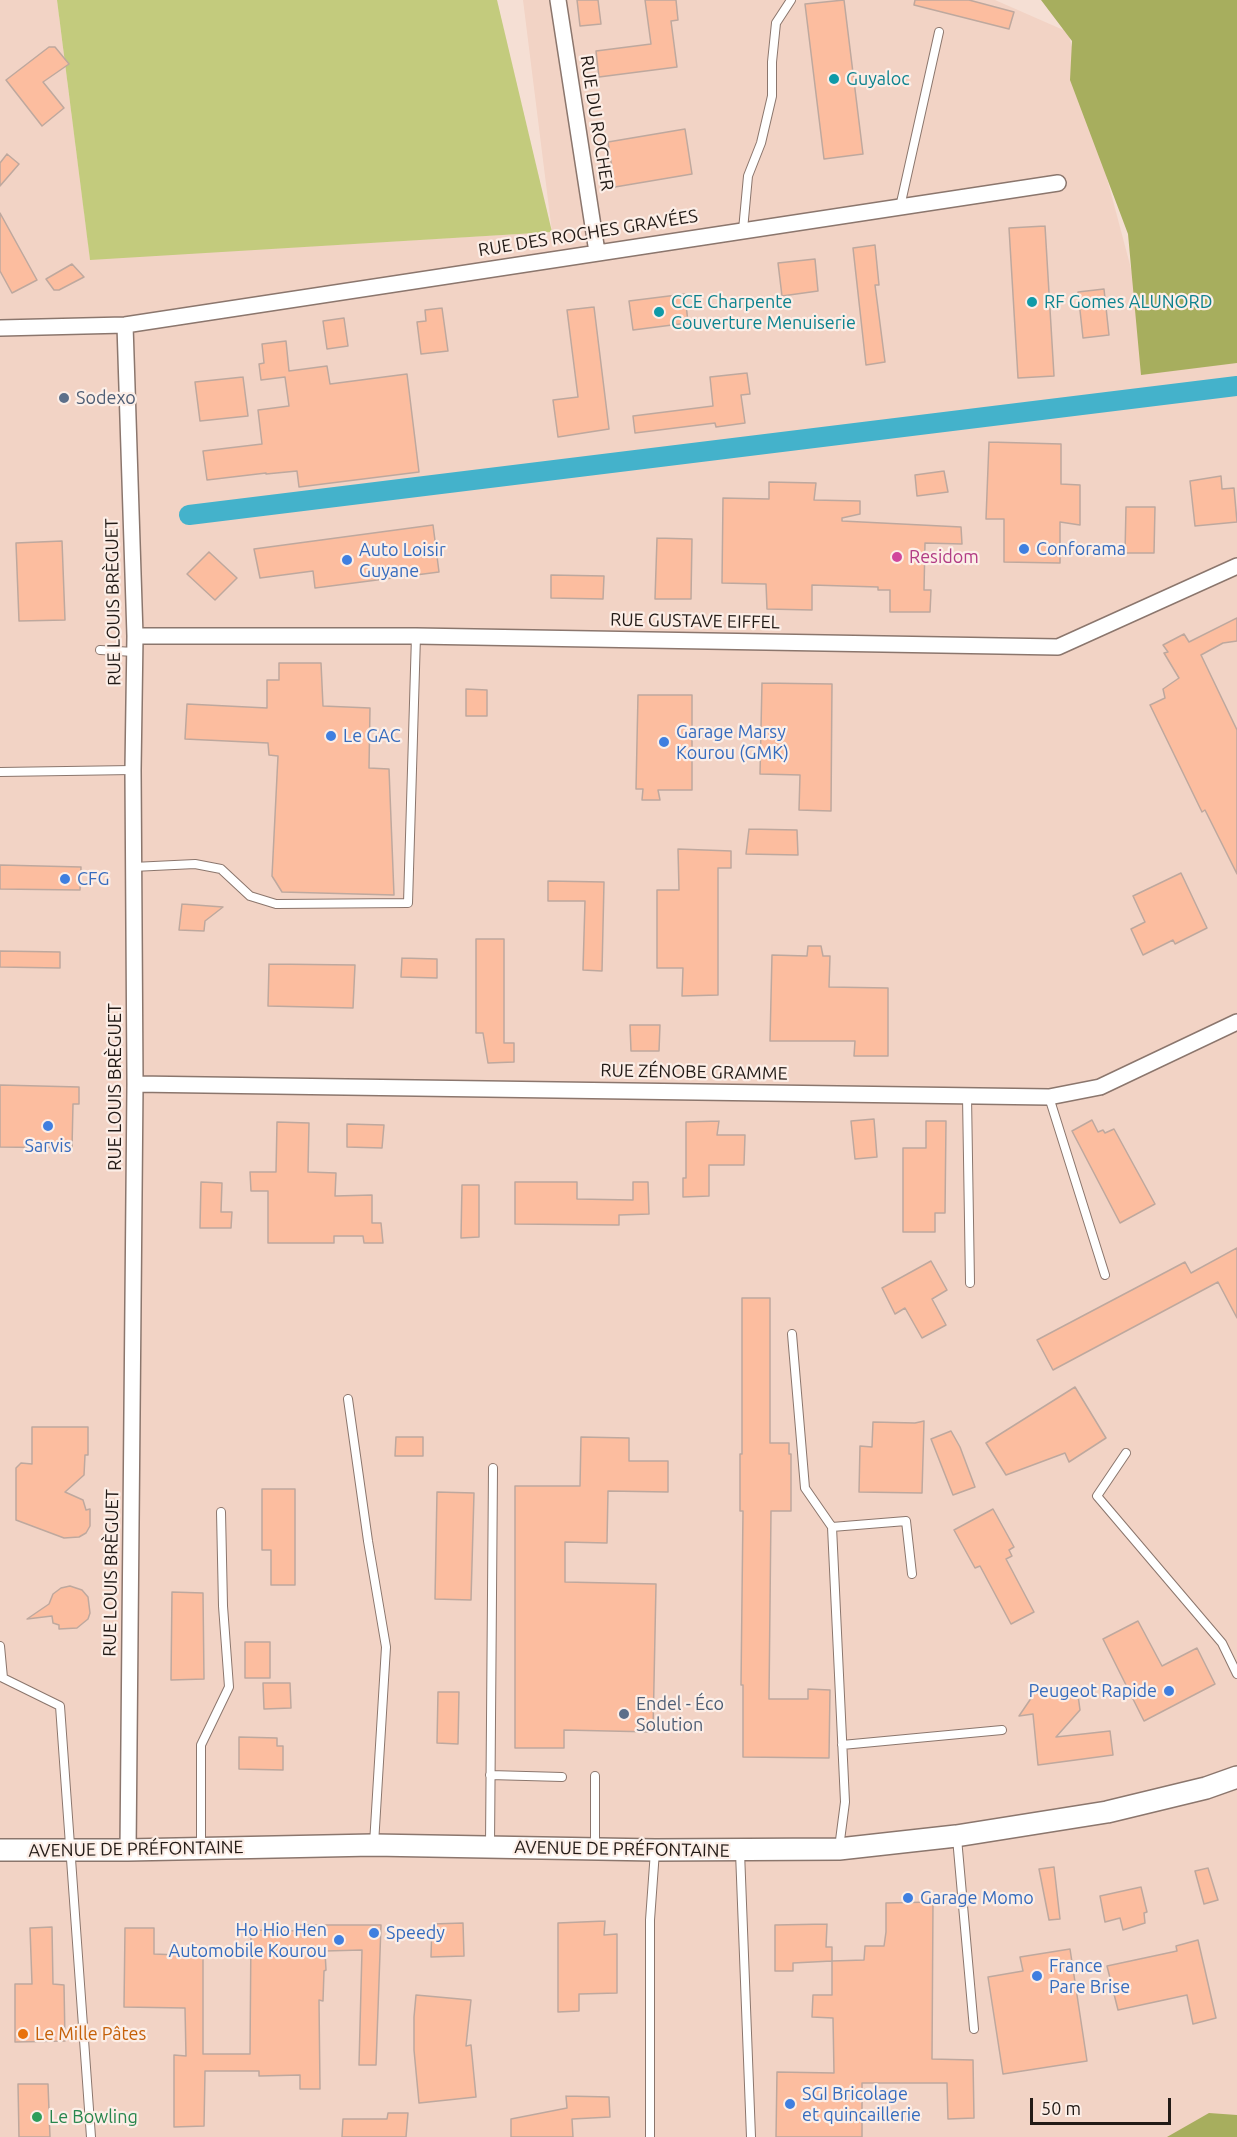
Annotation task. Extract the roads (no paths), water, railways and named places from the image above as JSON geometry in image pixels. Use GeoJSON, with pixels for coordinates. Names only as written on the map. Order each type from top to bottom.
{"type":"FeatureCollection","features":[{"type":"Feature","properties":{"kind":"main road","name":"AVENUE DE PRÉFONTAINE"},"geometry":{"type":"LineString","coordinates":[[0,1850],[374,1845],[655,1850],[839,1849],[956,1836],[1107,1812],[1206,1788],[1237,1777]]}},
{"type":"Feature","properties":{"kind":"street","name":"RUE DU ROCHER"},"geometry":{"type":"LineString","coordinates":[[558,0],[597,252]]}},
{"type":"Feature","properties":{"kind":"street","name":"RUE DES ROCHES GRAVÉES"},"geometry":{"type":"LineString","coordinates":[[2,325],[125,325],[1058,183]]}},
{"type":"Feature","properties":{"kind":"street","name":"RUE LOUIS BRÈGUET"},"geometry":{"type":"LineString","coordinates":[[125,325],[135,636],[133,770],[135,1084],[128,1850]]}},
{"type":"Feature","properties":{"kind":"street","name":"RUE GUSTAVE EIFFEL"},"geometry":{"type":"LineString","coordinates":[[135,636],[416,636],[1058,647],[1237,566]]}},
{"type":"Feature","properties":{"kind":"street","name":"RUE ZÉNOBE GRAMME"},"geometry":{"type":"LineString","coordinates":[[135,1084],[1049,1097],[1100,1087],[1237,1022]]}},
{"type":"Feature","properties":{"kind":"lane"},"geometry":{"type":"LineString","coordinates":[[743,230],[748,176],[761,143],[772,96],[772,62],[776,23],[791,0]]}},
{"type":"Feature","properties":{"kind":"lane"},"geometry":{"type":"LineString","coordinates":[[900,207],[939,32]]}},
{"type":"Feature","properties":{"kind":"lane"},"geometry":{"type":"LineString","coordinates":[[133,867],[195,864],[221,869],[250,896],[276,904],[408,903],[416,636]]}},
{"type":"Feature","properties":{"kind":"lane"},"geometry":{"type":"LineString","coordinates":[[100,650],[134,652]]}},
{"type":"Feature","properties":{"kind":"lane"},"geometry":{"type":"LineString","coordinates":[[0,772],[133,770]]}},
{"type":"Feature","properties":{"kind":"lane"},"geometry":{"type":"LineString","coordinates":[[967,1096],[970,1283]]}},
{"type":"Feature","properties":{"kind":"lane"},"geometry":{"type":"LineString","coordinates":[[1049,1097],[1105,1275]]}},
{"type":"Feature","properties":{"kind":"lane"},"geometry":{"type":"LineString","coordinates":[[792,1334],[805,1488],[832,1527],[845,1802],[839,1849]]}},
{"type":"Feature","properties":{"kind":"lane"},"geometry":{"type":"LineString","coordinates":[[348,1399],[386,1647],[374,1845]]}},
{"type":"Feature","properties":{"kind":"lane"},"geometry":{"type":"LineString","coordinates":[[1126,1453],[1097,1496],[1222,1643],[1237,1674]]}},
{"type":"Feature","properties":{"kind":"lane"},"geometry":{"type":"LineString","coordinates":[[490,1847],[492,1468]]}},
{"type":"Feature","properties":{"kind":"lane"},"geometry":{"type":"LineString","coordinates":[[201,1849],[201,1745],[229,1687],[223,1606],[221,1512]]}},
{"type":"Feature","properties":{"kind":"lane"},"geometry":{"type":"LineString","coordinates":[[832,1527],[906,1521],[912,1574]]}},
{"type":"Feature","properties":{"kind":"lane"},"geometry":{"type":"LineString","coordinates":[[0,1646],[3,1678],[60,1706],[91,2137]]}},
{"type":"Feature","properties":{"kind":"lane"},"geometry":{"type":"LineString","coordinates":[[842,1745],[1002,1730]]}},
{"type":"Feature","properties":{"kind":"lane"},"geometry":{"type":"LineString","coordinates":[[490,1775],[562,1777]]}},
{"type":"Feature","properties":{"kind":"lane"},"geometry":{"type":"LineString","coordinates":[[595,1776],[595,1849]]}},
{"type":"Feature","properties":{"kind":"lane"},"geometry":{"type":"LineString","coordinates":[[956,1836],[974,2029]]}},
{"type":"Feature","properties":{"kind":"lane"},"geometry":{"type":"LineString","coordinates":[[650,2137],[650,1920],[655,1850]]}},
{"type":"Feature","properties":{"kind":"lane"},"geometry":{"type":"LineString","coordinates":[[740,1850],[751,2137]]}},
{"type":"Feature","properties":{"kind":"waterway"},"geometry":{"type":"LineString","coordinates":[[189,515],[1237,386]]}},
{"type":"Feature","properties":{"kind":"place","name":"Guyaloc"},"geometry":{"type":"Point","coordinates":[834,79]}},
{"type":"Feature","properties":{"kind":"place","name":"RF Gomes ALUNORD"},"geometry":{"type":"Point","coordinates":[1032,302]}},
{"type":"Feature","properties":{"kind":"place","name":"CCE Charpente Couverture Menuiserie"},"geometry":{"type":"Point","coordinates":[659,312]}},
{"type":"Feature","properties":{"kind":"place","name":"Sodexo"},"geometry":{"type":"Point","coordinates":[64,398]}},
{"type":"Feature","properties":{"kind":"place","name":"Conforama"},"geometry":{"type":"Point","coordinates":[1024,549]}},
{"type":"Feature","properties":{"kind":"place","name":"Residom"},"geometry":{"type":"Point","coordinates":[897,557]}},
{"type":"Feature","properties":{"kind":"place","name":"Auto Loisir Guyane"},"geometry":{"type":"Point","coordinates":[347,560]}},
{"type":"Feature","properties":{"kind":"place","name":"Le GAC"},"geometry":{"type":"Point","coordinates":[331,736]}},
{"type":"Feature","properties":{"kind":"place","name":"Garage Marsy Kourou (GMK)"},"geometry":{"type":"Point","coordinates":[664,742]}},
{"type":"Feature","properties":{"kind":"place","name":"CFG"},"geometry":{"type":"Point","coordinates":[65,879]}},
{"type":"Feature","properties":{"kind":"place","name":"Sarvis"},"geometry":{"type":"Point","coordinates":[48,1126]}},
{"type":"Feature","properties":{"kind":"place","name":"Peugeot Rapide"},"geometry":{"type":"Point","coordinates":[1169,1691]}},
{"type":"Feature","properties":{"kind":"place","name":"Endel - Éco Solution"},"geometry":{"type":"Point","coordinates":[624,1714]}},
{"type":"Feature","properties":{"kind":"place","name":"Garage Momo"},"geometry":{"type":"Point","coordinates":[908,1898]}},
{"type":"Feature","properties":{"kind":"place","name":"Speedy"},"geometry":{"type":"Point","coordinates":[374,1933]}},
{"type":"Feature","properties":{"kind":"place","name":"Ho Hio Hen Automobile Kourou"},"geometry":{"type":"Point","coordinates":[339,1940]}},
{"type":"Feature","properties":{"kind":"place","name":"France Pare Brise"},"geometry":{"type":"Point","coordinates":[1037,1976]}},
{"type":"Feature","properties":{"kind":"place","name":"Le Mille Pâtes"},"geometry":{"type":"Point","coordinates":[23,2034]}},
{"type":"Feature","properties":{"kind":"place","name":"SGI Bricolage et quincaillerie"},"geometry":{"type":"Point","coordinates":[790,2104]}},
{"type":"Feature","properties":{"kind":"place","name":"Le Bowling"},"geometry":{"type":"Point","coordinates":[37,2117]}}]}
